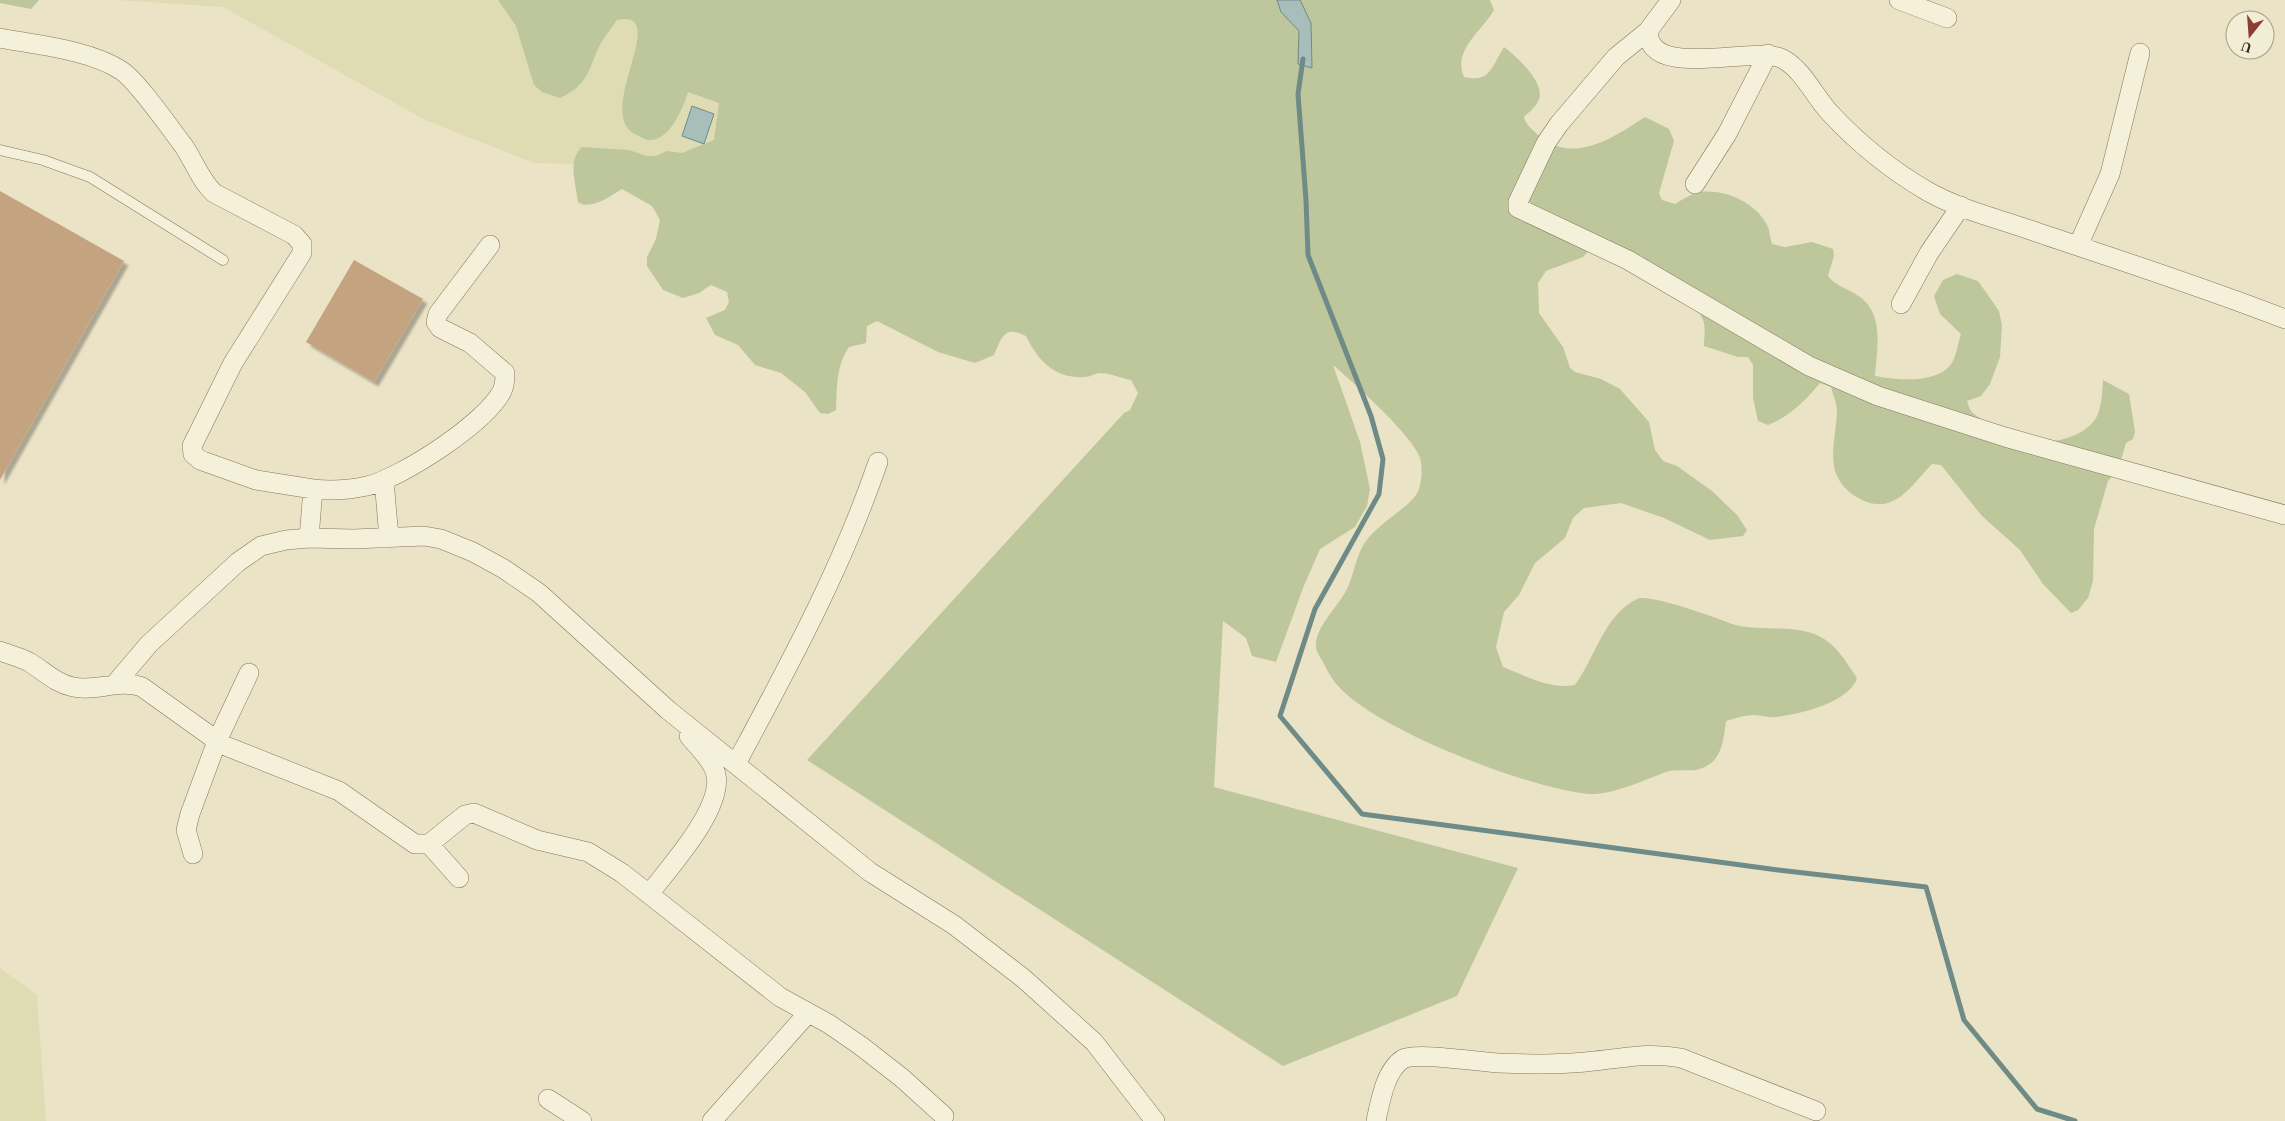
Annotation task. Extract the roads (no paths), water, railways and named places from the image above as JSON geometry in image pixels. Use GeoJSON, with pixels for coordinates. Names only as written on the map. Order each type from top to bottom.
{"type":"FeatureCollection","features":[{"type":"Feature","properties":{"kind":"street"},"geometry":{"type":"LineString","coordinates":[[1670,0],[1648,31],[1616,57],[1556,128],[1546,142],[1518,202],[1518,208],[1628,260],[1809,366],[1878,396],[2005,437],[2285,515]]}},
{"type":"Feature","properties":{"kind":"street"},"geometry":{"type":"LineString","coordinates":[[1899,0],[1946,18]]}},
{"type":"Feature","properties":{"kind":"street"},"geometry":{"type":"LineString","coordinates":[[1648,31],[1648,38],[1654,47],[1675,56],[1702,59],[1768,54],[1790,63],[1828,111],[1883,161],[1927,191],[1962,206],[2204,288],[2285,319]]}},
{"type":"Feature","properties":{"kind":"street"},"geometry":{"type":"LineString","coordinates":[[0,38],[97,59],[122,71],[136,84],[183,146],[205,184],[214,193],[294,235],[302,244],[302,253],[234,363],[192,446],[193,454],[200,460],[256,480],[314,489],[340,490],[367,486],[384,480],[420,461],[462,433],[502,392],[505,373],[470,343],[440,328],[436,322],[438,314],[490,245]]}},
{"type":"Feature","properties":{"kind":"street"},"geometry":{"type":"LineString","coordinates":[[2078,246],[2110,174],[2140,53]]}},
{"type":"Feature","properties":{"kind":"street"},"geometry":{"type":"LineString","coordinates":[[1695,184],[1727,134],[1768,54]]}},
{"type":"Feature","properties":{"kind":"street"},"geometry":{"type":"LineString","coordinates":[[1901,304],[1929,253],[1962,206]]}},
{"type":"Feature","properties":{"kind":"street"},"geometry":{"type":"LineString","coordinates":[[736,764],[822,600],[866,500],[878,462]]}},
{"type":"Feature","properties":{"kind":"street"},"geometry":{"type":"LineString","coordinates":[[384,480],[389,538]]}},
{"type":"Feature","properties":{"kind":"street"},"geometry":{"type":"LineString","coordinates":[[309,538],[314,489]]}},
{"type":"Feature","properties":{"kind":"street"},"geometry":{"type":"LineString","coordinates":[[115,684],[149,644],[238,562],[261,546],[286,540],[309,538],[424,536],[441,539],[473,552],[504,569],[539,593],[668,710],[870,872],[954,925],[1023,978],[1094,1042],[1155,1121]]}},
{"type":"Feature","properties":{"kind":"street"},"geometry":{"type":"LineString","coordinates":[[0,651],[24,659],[57,681],[71,686],[87,688],[115,684],[134,684],[146,689],[217,741],[334,789],[415,844],[429,844],[465,815],[480,814],[537,840],[588,852],[649,894],[780,997],[861,1046],[902,1078],[944,1116]]}},
{"type":"Feature","properties":{"kind":"street"},"geometry":{"type":"LineString","coordinates":[[193,854],[187,836],[188,822],[217,741],[249,673]]}},
{"type":"Feature","properties":{"kind":"street"},"geometry":{"type":"LineString","coordinates":[[649,894],[711,808],[718,785],[714,770],[668,710]]}},
{"type":"Feature","properties":{"kind":"street"},"geometry":{"type":"LineString","coordinates":[[429,844],[460,878]]}},
{"type":"Feature","properties":{"kind":"street"},"geometry":{"type":"LineString","coordinates":[[712,1121],[808,1013]]}},
{"type":"Feature","properties":{"kind":"street"},"geometry":{"type":"LineString","coordinates":[[1376,1121],[1389,1077],[1396,1066],[1404,1058],[1422,1057],[1542,1064],[1592,1062],[1642,1054],[1660,1054],[1689,1061],[1816,1111]]}},
{"type":"Feature","properties":{"kind":"street"},"geometry":{"type":"LineString","coordinates":[[548,1099],[582,1121]]}},
{"type":"Feature","properties":{"kind":"lane"},"geometry":{"type":"LineString","coordinates":[[0,150],[43,160],[90,177],[223,260]]}},
{"type":"Feature","properties":{"kind":"water"},"geometry":{"type":"Polygon","coordinates":[[[1277,0],[1300,0],[1311,23],[1312,68],[1298,64],[1299,31],[1281,12],[1277,0]]]}},
{"type":"Feature","properties":{"kind":"water"},"geometry":{"type":"Polygon","coordinates":[[[692,106],[714,114],[704,144],[682,136],[692,106]]]}},
{"type":"Feature","properties":{"kind":"waterway"},"geometry":{"type":"LineString","coordinates":[[1303,59],[1298,94],[1308,255],[1371,416],[1383,459],[1379,494],[1315,609],[1280,716],[1362,814],[1778,870],[1926,887],[1964,1020],[2037,1109],[2075,1121]]}}]}
